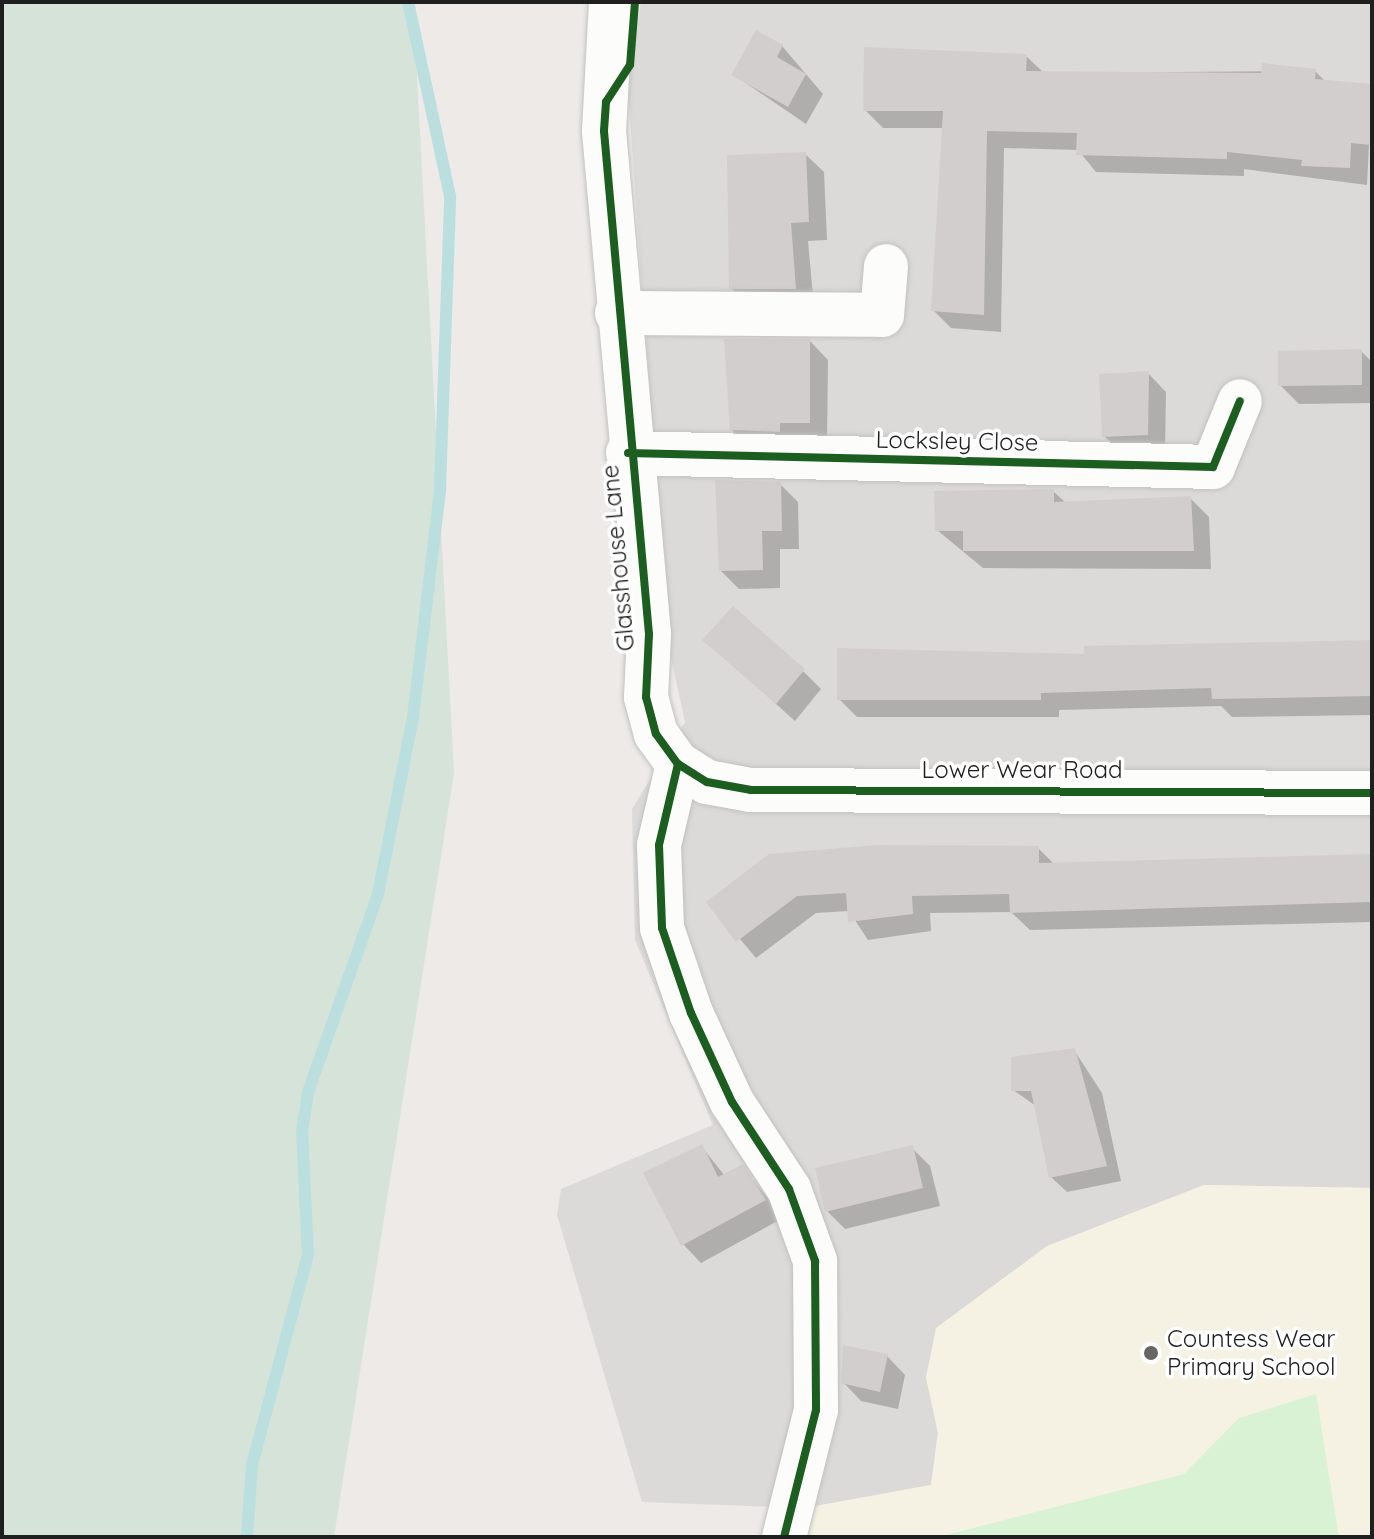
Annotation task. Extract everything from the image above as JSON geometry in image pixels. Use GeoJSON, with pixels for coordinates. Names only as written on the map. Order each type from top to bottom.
{"type":"FeatureCollection","features":[{"type":"Feature","properties":{"kind":"street","name":"Glasshouse Lane"},"geometry":{"type":"LineString","coordinates":[[611,2],[604,131],[628,453],[649,634],[646,697],[656,734],[678,764]]}},
{"type":"Feature","properties":{"kind":"street"},"geometry":{"type":"LineString","coordinates":[[617,313],[882,315],[886,266]]}},
{"type":"Feature","properties":{"kind":"street","name":"Locksley Close"},"geometry":{"type":"LineString","coordinates":[[628,453],[1211,484],[1240,401]]}},
{"type":"Feature","properties":{"kind":"street"},"geometry":{"type":"LineString","coordinates":[[678,764],[659,845],[662,928],[697,1026],[732,1102],[789,1189],[815,1261],[816,1410],[784,1537]]}},
{"type":"Feature","properties":{"kind":"street","name":"Lower Wear Road"},"geometry":{"type":"LineString","coordinates":[[678,764],[707,782],[751,790],[1372,793]]}},
{"type":"Feature","properties":{"kind":"shaded area"},"geometry":{"type":"Polygon","coordinates":[[[2,2],[413,2],[454,773],[334,1537],[2,1537],[2,2]]]}},
{"type":"Feature","properties":{"kind":"shaded area"},"geometry":{"type":"Polygon","coordinates":[[[641,2],[1372,2],[1372,1188],[1204,1185],[926,1377],[938,1433],[931,1485],[805,1508],[642,1502],[557,1215],[561,1189],[713,1125],[635,940],[632,809],[685,722],[668,644],[627,79],[641,2]]]}},
{"type":"Feature","properties":{"kind":"shaded area","name":"Countess Wear Primary School"},"geometry":{"type":"Polygon","coordinates":[[[1204,1185],[1372,1188],[1372,1537],[799,1537],[805,1508],[931,1485],[938,1433],[926,1377],[936,1328],[1047,1246],[1204,1185]]]}},
{"type":"Feature","properties":{"kind":"green space"},"geometry":{"type":"Polygon","coordinates":[[[1316,1394],[1339,1537],[938,1537],[1184,1474],[1239,1418],[1316,1394]]]}},
{"type":"Feature","properties":{"kind":"building"},"geometry":{"type":"Polygon","coordinates":[[[756,30],[783,45],[777,57],[806,74],[788,107],[731,75],[756,30]]]}},
{"type":"Feature","properties":{"kind":"building"},"geometry":{"type":"Polygon","coordinates":[[[864,47],[1027,54],[1026,71],[1261,73],[1262,63],[1316,69],[1315,79],[1372,84],[1372,145],[1351,143],[1350,168],[1301,166],[1302,160],[1227,152],[1227,159],[1076,155],[1077,133],[987,131],[984,315],[931,311],[943,111],[863,111],[864,47]]]}},
{"type":"Feature","properties":{"kind":"building"},"geometry":{"type":"Polygon","coordinates":[[[806,152],[809,222],[791,223],[796,289],[729,289],[727,155],[806,152]]]}},
{"type":"Feature","properties":{"kind":"building"},"geometry":{"type":"Polygon","coordinates":[[[724,339],[810,339],[810,423],[780,423],[780,432],[730,430],[724,339]]]}},
{"type":"Feature","properties":{"kind":"building"},"geometry":{"type":"Polygon","coordinates":[[[1362,349],[1362,385],[1278,386],[1278,351],[1362,349]]]}},
{"type":"Feature","properties":{"kind":"building"},"geometry":{"type":"Polygon","coordinates":[[[1149,371],[1148,435],[1102,437],[1099,374],[1149,371]]]}},
{"type":"Feature","properties":{"kind":"building"},"geometry":{"type":"Polygon","coordinates":[[[715,480],[781,482],[782,531],[762,531],[763,570],[719,571],[715,480]]]}},
{"type":"Feature","properties":{"kind":"building"},"geometry":{"type":"Polygon","coordinates":[[[1054,489],[1054,502],[1191,496],[1194,551],[963,551],[963,531],[935,531],[934,491],[1054,489]]]}},
{"type":"Feature","properties":{"kind":"building"},"geometry":{"type":"Polygon","coordinates":[[[733,606],[805,669],[776,704],[702,640],[733,606]]]}},
{"type":"Feature","properties":{"kind":"building"},"geometry":{"type":"Polygon","coordinates":[[[1372,640],[1372,696],[1212,699],[1211,688],[1041,693],[1041,700],[837,700],[837,648],[1084,654],[1084,646],[1372,640]]]}},
{"type":"Feature","properties":{"kind":"building"},"geometry":{"type":"Polygon","coordinates":[[[878,845],[1039,846],[1039,863],[1372,854],[1372,902],[1010,913],[1009,894],[912,896],[913,914],[848,922],[846,893],[797,896],[736,942],[706,902],[769,854],[878,845]]]}},
{"type":"Feature","properties":{"kind":"building"},"geometry":{"type":"Polygon","coordinates":[[[1075,1048],[1107,1166],[1049,1178],[1031,1091],[1011,1091],[1011,1057],[1075,1048]]]}},
{"type":"Feature","properties":{"kind":"building"},"geometry":{"type":"Polygon","coordinates":[[[702,1144],[718,1177],[743,1164],[766,1200],[681,1246],[643,1173],[702,1144]]]}},
{"type":"Feature","properties":{"kind":"building"},"geometry":{"type":"Polygon","coordinates":[[[913,1145],[923,1188],[825,1212],[815,1168],[913,1145]]]}},
{"type":"Feature","properties":{"kind":"building"},"geometry":{"type":"Polygon","coordinates":[[[843,1345],[888,1354],[880,1392],[841,1383],[843,1345]]]}},
{"type":"Feature","properties":{"kind":"waterway"},"geometry":{"type":"LineString","coordinates":[[247,1537],[252,1465],[308,1254],[302,1133],[308,1092],[378,894],[413,717],[440,489],[450,196],[408,2]]}},
{"type":"Feature","properties":{"kind":"cycle path"},"geometry":{"type":"LineString","coordinates":[[635,2],[630,65],[606,102],[604,131],[649,634],[646,697],[656,734],[678,764],[707,782],[751,790],[1372,793]]}},
{"type":"Feature","properties":{"kind":"cycle path"},"geometry":{"type":"LineString","coordinates":[[628,453],[1213,467],[1240,401]]}},
{"type":"Feature","properties":{"kind":"cycle path"},"geometry":{"type":"LineString","coordinates":[[678,764],[659,845],[662,928],[691,1013],[732,1102],[789,1189],[815,1261],[816,1410],[784,1537]]}},
{"type":"Feature","properties":{"kind":"place","name":"Countess Wear Primary School"},"geometry":{"type":"Point","coordinates":[1151,1353]}}]}
